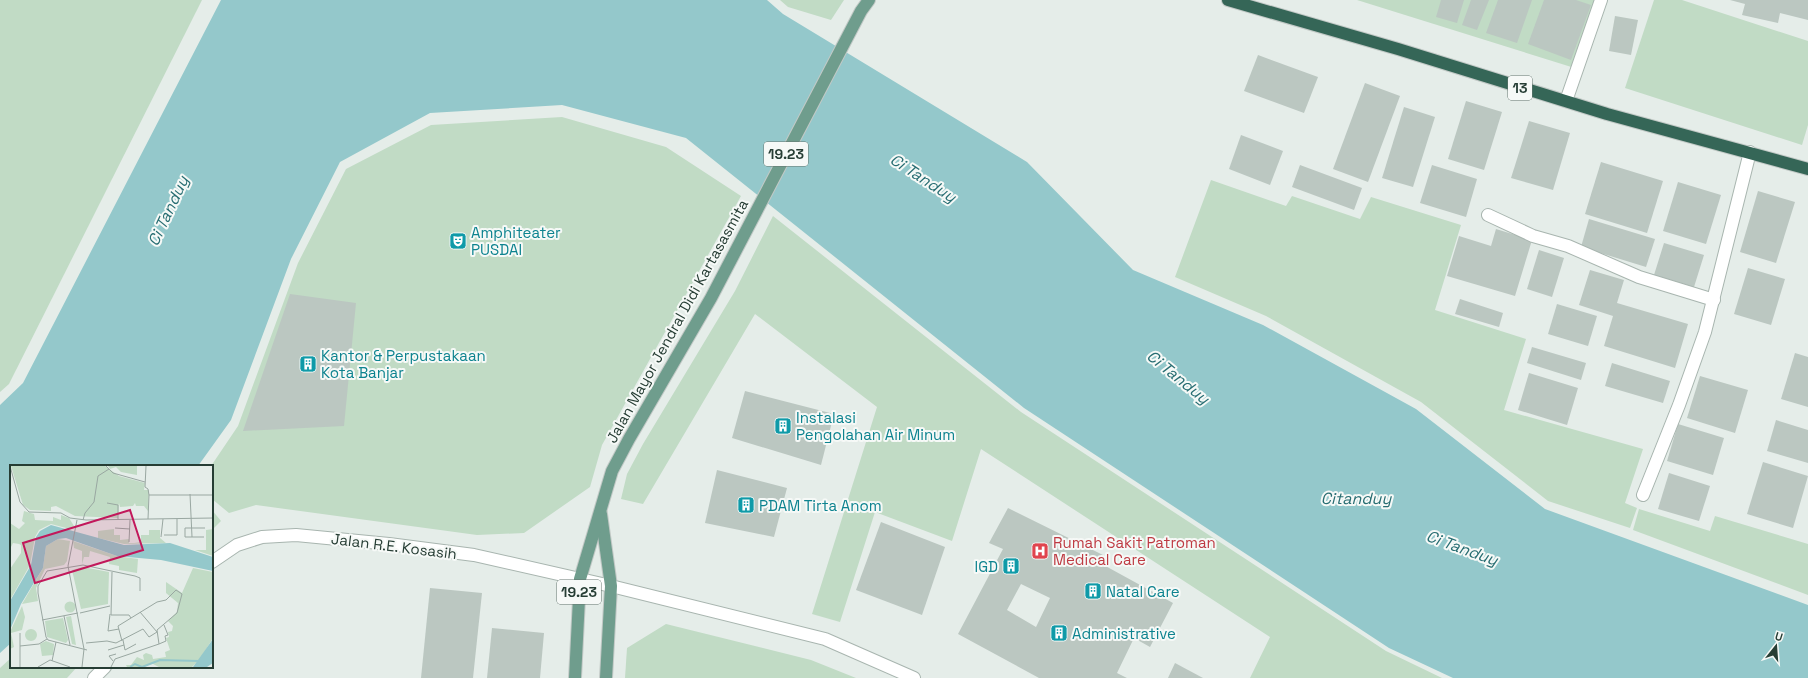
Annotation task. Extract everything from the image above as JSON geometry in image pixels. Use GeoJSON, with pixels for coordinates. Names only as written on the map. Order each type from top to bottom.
{"type":"FeatureCollection","features":[{"type":"Feature","properties":{"kind":"highway","name":"13"},"geometry":{"type":"LineString","coordinates":[[1228,0],[1398,49],[1607,114],[1808,169]]}},
{"type":"Feature","properties":{"kind":"main road","name":"Jalan Mayor Jendral Didi Kartasasmita"},"geometry":{"type":"LineString","coordinates":[[575,678],[580,579],[612,471],[712,298],[861,11],[869,0]]}},
{"type":"Feature","properties":{"kind":"main road","name":"19.23"},"geometry":{"type":"LineString","coordinates":[[601,510],[611,586],[606,678]]}},
{"type":"Feature","properties":{"kind":"street"},"geometry":{"type":"LineString","coordinates":[[1566,101],[1601,0]]}},
{"type":"Feature","properties":{"kind":"street"},"geometry":{"type":"LineString","coordinates":[[1643,495],[1679,404],[1705,332],[1750,152]]}},
{"type":"Feature","properties":{"kind":"street"},"geometry":{"type":"LineString","coordinates":[[1488,215],[1533,236],[1568,246],[1639,277],[1714,300]]}},
{"type":"Feature","properties":{"kind":"street","name":"Jalan R.E. Kosasih"},"geometry":{"type":"LineString","coordinates":[[213,561],[237,545],[262,537],[296,535],[389,544],[474,556],[611,586],[825,639],[914,678]]}},
{"type":"Feature","properties":{"kind":"street"},"geometry":{"type":"LineString","coordinates":[[94,678],[104,668]]}},
{"type":"Feature","properties":{"kind":"green space"},"geometry":{"type":"Polygon","coordinates":[[[0,0],[202,0],[9,384],[0,392],[0,0]]]}},
{"type":"Feature","properties":{"kind":"green space"},"geometry":{"type":"Polygon","coordinates":[[[780,0],[844,0],[831,20],[788,7],[780,0]]]}},
{"type":"Feature","properties":{"kind":"green space"},"geometry":{"type":"Polygon","coordinates":[[[1357,0],[1606,0],[1581,70],[1357,0]]]}},
{"type":"Feature","properties":{"kind":"green space"},"geometry":{"type":"Polygon","coordinates":[[[1654,0],[1682,0],[1808,41],[1808,125],[1802,145],[1625,88],[1654,0]]]}},
{"type":"Feature","properties":{"kind":"green space"},"geometry":{"type":"Polygon","coordinates":[[[562,117],[666,147],[741,196],[602,445],[590,487],[524,533],[477,535],[256,505],[229,513],[213,500],[213,465],[212,465],[238,426],[298,263],[346,169],[431,125],[562,117]]]}},
{"type":"Feature","properties":{"kind":"green space"},"geometry":{"type":"Polygon","coordinates":[[[1211,180],[1286,206],[1292,196],[1360,219],[1371,197],[1461,225],[1435,310],[1526,339],[1504,410],[1643,449],[1625,503],[1637,508],[1630,528],[1548,501],[1421,402],[1266,316],[1175,277],[1211,180]]]}},
{"type":"Feature","properties":{"kind":"green space"},"geometry":{"type":"Polygon","coordinates":[[[773,216],[1021,412],[1386,651],[1442,678],[1250,678],[1270,637],[981,449],[952,541],[875,512],[840,622],[812,614],[877,407],[755,314],[643,504],[621,499],[627,474],[643,444],[735,291],[773,216]]]}},
{"type":"Feature","properties":{"kind":"green space"},"geometry":{"type":"Polygon","coordinates":[[[1639,509],[1710,531],[1715,516],[1808,544],[1808,595],[1633,530],[1639,509]]]}},
{"type":"Feature","properties":{"kind":"green space"},"geometry":{"type":"Polygon","coordinates":[[[213,511],[221,521],[213,529],[213,511]]]}},
{"type":"Feature","properties":{"kind":"green space"},"geometry":{"type":"Polygon","coordinates":[[[666,624],[811,660],[856,678],[625,678],[627,648],[666,624]]]}},
{"type":"Feature","properties":{"kind":"green space"},"geometry":{"type":"Polygon","coordinates":[[[10,659],[10,668],[76,668],[67,678],[0,678],[0,668],[10,659]]]}},
{"type":"Feature","properties":{"kind":"water","name":"Citanduy"},"geometry":{"type":"Polygon","coordinates":[[[221,0],[767,0],[783,14],[1027,162],[1133,270],[1263,325],[1416,409],[1545,509],[1808,605],[1808,678],[1453,678],[1389,648],[1024,408],[686,138],[562,105],[430,113],[340,162],[291,259],[231,420],[199,465],[10,465],[10,644],[0,653],[0,405],[23,383],[221,0]]]}},
{"type":"Feature","properties":{"kind":"building"},"geometry":{"type":"Polygon","coordinates":[[[1441,0],[1464,0],[1457,23],[1436,17],[1441,0]]]}},
{"type":"Feature","properties":{"kind":"building"},"geometry":{"type":"Polygon","coordinates":[[[1471,0],[1489,0],[1477,30],[1462,25],[1471,0]]]}},
{"type":"Feature","properties":{"kind":"building"},"geometry":{"type":"Polygon","coordinates":[[[1498,0],[1532,0],[1517,43],[1486,33],[1498,0]]]}},
{"type":"Feature","properties":{"kind":"building"},"geometry":{"type":"Polygon","coordinates":[[[1544,0],[1576,0],[1591,5],[1571,60],[1528,44],[1544,0]]]}},
{"type":"Feature","properties":{"kind":"building"},"geometry":{"type":"Polygon","coordinates":[[[1730,0],[1808,0],[1808,20],[1780,13],[1778,23],[1742,15],[1745,4],[1730,0]]]}},
{"type":"Feature","properties":{"kind":"building"},"geometry":{"type":"Polygon","coordinates":[[[1615,16],[1638,20],[1631,55],[1609,51],[1615,16]]]}},
{"type":"Feature","properties":{"kind":"building"},"geometry":{"type":"Polygon","coordinates":[[[1258,55],[1318,77],[1304,113],[1244,91],[1258,55]]]}},
{"type":"Feature","properties":{"kind":"building"},"geometry":{"type":"Polygon","coordinates":[[[1365,83],[1400,96],[1368,182],[1333,169],[1365,83]]]}},
{"type":"Feature","properties":{"kind":"building"},"geometry":{"type":"Polygon","coordinates":[[[1466,101],[1502,112],[1484,170],[1448,159],[1466,101]]]}},
{"type":"Feature","properties":{"kind":"building"},"geometry":{"type":"Polygon","coordinates":[[[1404,107],[1435,117],[1413,187],[1382,178],[1404,107]]]}},
{"type":"Feature","properties":{"kind":"building"},"geometry":{"type":"Polygon","coordinates":[[[1529,121],[1570,133],[1553,190],[1511,178],[1529,121]]]}},
{"type":"Feature","properties":{"kind":"building"},"geometry":{"type":"Polygon","coordinates":[[[1241,135],[1283,151],[1270,185],[1229,169],[1241,135]]]}},
{"type":"Feature","properties":{"kind":"building"},"geometry":{"type":"Polygon","coordinates":[[[1601,162],[1663,181],[1647,233],[1585,214],[1601,162]]]}},
{"type":"Feature","properties":{"kind":"building"},"geometry":{"type":"Polygon","coordinates":[[[1300,165],[1362,188],[1354,210],[1292,187],[1300,165]]]}},
{"type":"Feature","properties":{"kind":"building"},"geometry":{"type":"Polygon","coordinates":[[[1432,165],[1477,179],[1466,217],[1420,203],[1432,165]]]}},
{"type":"Feature","properties":{"kind":"building"},"geometry":{"type":"Polygon","coordinates":[[[1678,182],[1721,195],[1706,244],[1663,231],[1678,182]]]}},
{"type":"Feature","properties":{"kind":"building"},"geometry":{"type":"Polygon","coordinates":[[[1758,191],[1795,202],[1776,263],[1740,252],[1758,191]]]}},
{"type":"Feature","properties":{"kind":"building"},"geometry":{"type":"Polygon","coordinates":[[[1589,219],[1655,239],[1646,267],[1581,247],[1589,219]]]}},
{"type":"Feature","properties":{"kind":"building"},"geometry":{"type":"Polygon","coordinates":[[[1496,229],[1532,240],[1515,296],[1447,276],[1459,236],[1491,246],[1496,229]]]}},
{"type":"Feature","properties":{"kind":"building"},"geometry":{"type":"Polygon","coordinates":[[[1664,243],[1704,255],[1694,287],[1654,275],[1664,243]]]}},
{"type":"Feature","properties":{"kind":"building"},"geometry":{"type":"Polygon","coordinates":[[[1539,250],[1564,258],[1552,297],[1527,289],[1539,250]]]}},
{"type":"Feature","properties":{"kind":"building"},"geometry":{"type":"Polygon","coordinates":[[[1748,268],[1785,279],[1771,325],[1734,314],[1748,268]]]}},
{"type":"Feature","properties":{"kind":"building"},"geometry":{"type":"Polygon","coordinates":[[[1590,270],[1624,280],[1617,303],[1688,324],[1675,368],[1604,346],[1613,316],[1579,305],[1590,270]]]}},
{"type":"Feature","properties":{"kind":"building","name":"Kantor & Perpustakaan Kota Banjar"},"geometry":{"type":"Polygon","coordinates":[[[290,294],[356,303],[344,426],[243,431],[290,294]]]}},
{"type":"Feature","properties":{"kind":"building"},"geometry":{"type":"Polygon","coordinates":[[[1460,299],[1503,313],[1499,327],[1455,314],[1460,299]]]}},
{"type":"Feature","properties":{"kind":"building"},"geometry":{"type":"Polygon","coordinates":[[[1557,304],[1597,316],[1588,346],[1548,334],[1557,304]]]}},
{"type":"Feature","properties":{"kind":"building"},"geometry":{"type":"Polygon","coordinates":[[[1532,347],[1586,363],[1581,380],[1527,363],[1532,347]]]}},
{"type":"Feature","properties":{"kind":"building"},"geometry":{"type":"Polygon","coordinates":[[[1795,353],[1808,357],[1808,407],[1781,399],[1795,353]]]}},
{"type":"Feature","properties":{"kind":"building"},"geometry":{"type":"Polygon","coordinates":[[[1612,363],[1670,381],[1663,403],[1605,386],[1612,363]]]}},
{"type":"Feature","properties":{"kind":"building"},"geometry":{"type":"Polygon","coordinates":[[[1529,373],[1578,388],[1567,425],[1518,410],[1529,373]]]}},
{"type":"Feature","properties":{"kind":"building"},"geometry":{"type":"Polygon","coordinates":[[[1700,376],[1748,390],[1735,433],[1687,418],[1700,376]]]}},
{"type":"Feature","properties":{"kind":"building","name":"Instalasi Pengolahan Air Minum"},"geometry":{"type":"Polygon","coordinates":[[[745,391],[834,414],[821,465],[732,438],[745,391]]]}},
{"type":"Feature","properties":{"kind":"building"},"geometry":{"type":"Polygon","coordinates":[[[1776,420],[1808,430],[1808,463],[1767,451],[1776,420]]]}},
{"type":"Feature","properties":{"kind":"building"},"geometry":{"type":"Polygon","coordinates":[[[1678,424],[1724,438],[1713,475],[1667,461],[1678,424]]]}},
{"type":"Feature","properties":{"kind":"building"},"geometry":{"type":"Polygon","coordinates":[[[1763,462],[1808,476],[1793,528],[1747,514],[1763,462]]]}},
{"type":"Feature","properties":{"kind":"building","name":"PDAM Tirta Anom"},"geometry":{"type":"Polygon","coordinates":[[[717,470],[787,488],[774,537],[705,523],[717,470]]]}},
{"type":"Feature","properties":{"kind":"building"},"geometry":{"type":"Polygon","coordinates":[[[1669,473],[1710,486],[1699,521],[1658,509],[1669,473]]]}},
{"type":"Feature","properties":{"kind":"building"},"geometry":{"type":"Polygon","coordinates":[[[1008,508],[1103,555],[1100,563],[1173,603],[1150,647],[1134,638],[1117,673],[1127,678],[1039,678],[958,634],[1003,549],[989,543],[1008,508]],[[1021,584],[1007,610],[1036,627],[1050,598],[1021,584]]]}},
{"type":"Feature","properties":{"kind":"building"},"geometry":{"type":"Polygon","coordinates":[[[881,522],[945,547],[922,615],[856,590],[881,522]]]}},
{"type":"Feature","properties":{"kind":"building"},"geometry":{"type":"Polygon","coordinates":[[[430,588],[482,593],[473,678],[421,678],[430,588]]]}},
{"type":"Feature","properties":{"kind":"building"},"geometry":{"type":"Polygon","coordinates":[[[492,628],[544,633],[540,678],[487,678],[492,628]]]}},
{"type":"Feature","properties":{"kind":"building"},"geometry":{"type":"Polygon","coordinates":[[[1175,663],[1203,678],[1168,678],[1175,663]]]}},
{"type":"Feature","properties":{"kind":"place","name":"Amphiteater PUSDAI"},"geometry":{"type":"Point","coordinates":[458,241]}},
{"type":"Feature","properties":{"kind":"place","name":"Kantor & Perpustakaan Kota Banjar"},"geometry":{"type":"Point","coordinates":[308,364]}},
{"type":"Feature","properties":{"kind":"place","name":"Instalasi Pengolahan Air Minum"},"geometry":{"type":"Point","coordinates":[783,426]}},
{"type":"Feature","properties":{"kind":"place","name":"PDAM Tirta Anom"},"geometry":{"type":"Point","coordinates":[746,505]}},
{"type":"Feature","properties":{"kind":"place","name":"Rumah Sakit Patroman Medical Care"},"geometry":{"type":"Point","coordinates":[1040,551]}},
{"type":"Feature","properties":{"kind":"place","name":"IGD"},"geometry":{"type":"Point","coordinates":[1011,566]}},
{"type":"Feature","properties":{"kind":"place","name":"Natal Care"},"geometry":{"type":"Point","coordinates":[1093,591]}},
{"type":"Feature","properties":{"kind":"place","name":"Administrative"},"geometry":{"type":"Point","coordinates":[1059,633]}},
{"type":"Feature","properties":{"kind":"water label","name":"Ci Tanduy"},"geometry":{"type":"Point","coordinates":[923,178]}},
{"type":"Feature","properties":{"kind":"water label","name":"Ci Tanduy"},"geometry":{"type":"Point","coordinates":[168,211]}},
{"type":"Feature","properties":{"kind":"water label","name":"Ci Tanduy"},"geometry":{"type":"Point","coordinates":[1178,377]}},
{"type":"Feature","properties":{"kind":"water label","name":"Ci Tanduy"},"geometry":{"type":"Point","coordinates":[1462,548]}}]}
